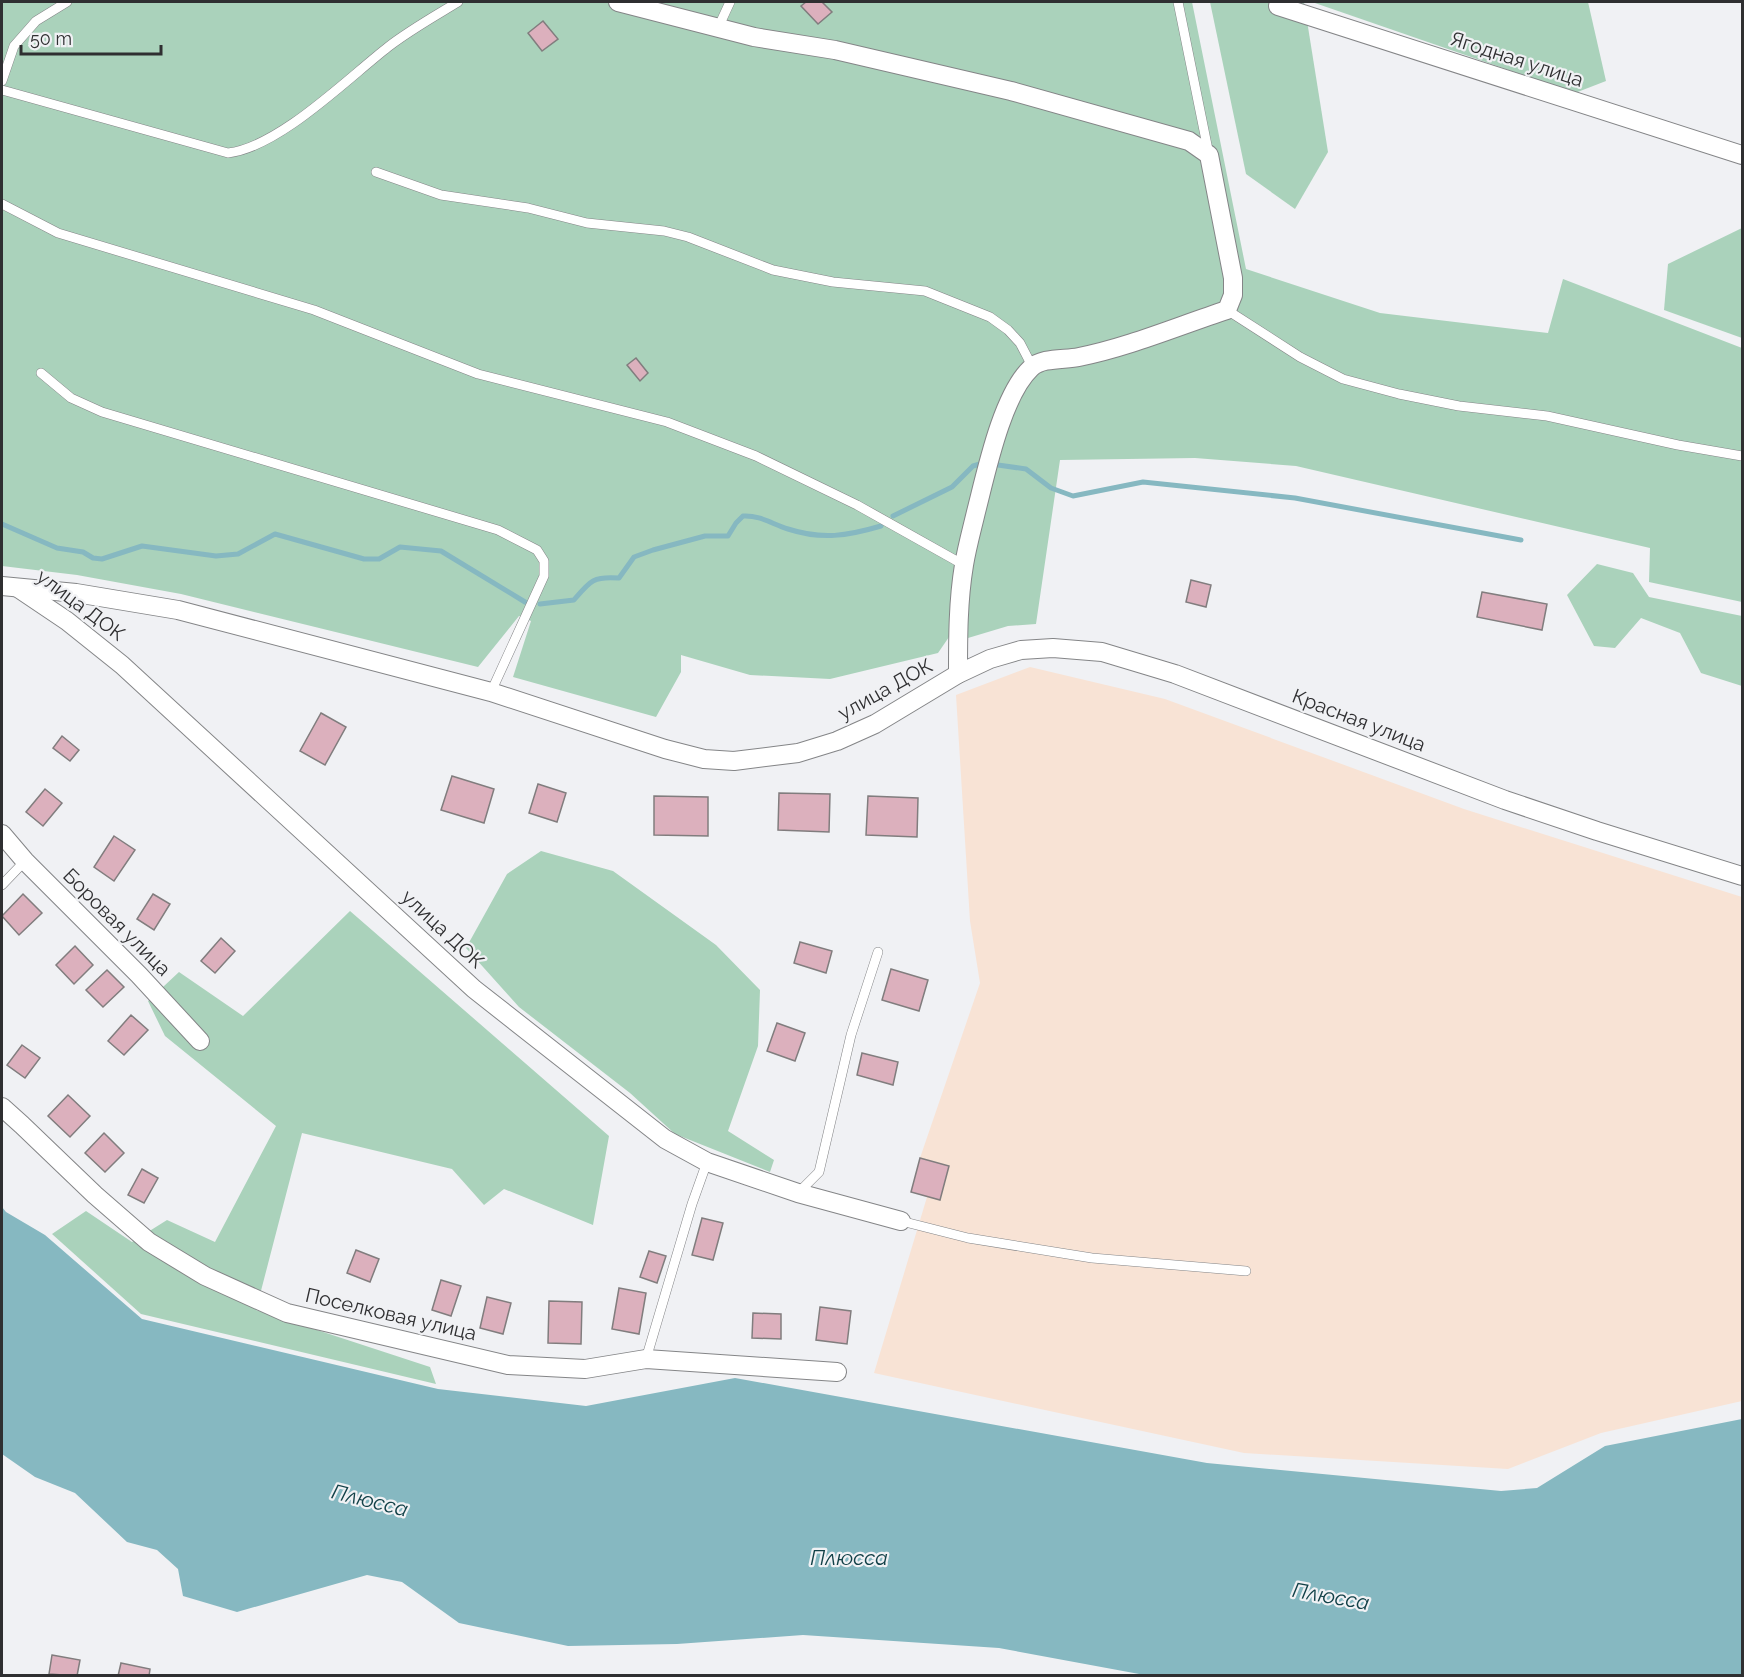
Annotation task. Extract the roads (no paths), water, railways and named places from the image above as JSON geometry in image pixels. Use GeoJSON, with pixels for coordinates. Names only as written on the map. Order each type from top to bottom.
{"type":"FeatureCollection","features":[{"type":"Feature","properties":{"kind":"street"},"geometry":{"type":"LineString","coordinates":[[618,2],[754,37],[835,50],[1011,91],[1189,141],[1209,154],[1233,278],[1233,295],[1227,310],[1111,349],[1078,357],[1046,361],[1032,366],[1017,385],[999,426],[989,459],[964,565],[958,638],[958,674]]}},
{"type":"Feature","properties":{"kind":"street","name":"Ягодная улица"},"geometry":{"type":"LineString","coordinates":[[1278,6],[1743,155]]}},
{"type":"Feature","properties":{"kind":"street","name":"улица ДОК"},"geometry":{"type":"LineString","coordinates":[[9,586],[76,593],[178,610],[490,692],[665,749],[704,759],[734,761],[798,753],[837,741],[875,724],[958,674]]}},
{"type":"Feature","properties":{"kind":"street","name":"улица ДОК"},"geometry":{"type":"LineString","coordinates":[[9,586],[67,621],[122,665],[474,989],[665,1139],[707,1162],[798,1193],[901,1221]]}},
{"type":"Feature","properties":{"kind":"street","name":"Красная улица"},"geometry":{"type":"LineString","coordinates":[[958,674],[990,659],[1021,650],[1053,648],[1102,652],[1175,674],[1505,800],[1743,876]]}},
{"type":"Feature","properties":{"kind":"street","name":"Боровая улица"},"geometry":{"type":"LineString","coordinates":[[2,834],[25,861],[139,975],[200,1041]]}},
{"type":"Feature","properties":{"kind":"street","name":"Поселковая улица"},"geometry":{"type":"LineString","coordinates":[[2,1107],[95,1196],[149,1242],[205,1276],[287,1313],[508,1365],[585,1369],[646,1359],[837,1372]]}},
{"type":"Feature","properties":{"kind":"lane"},"geometry":{"type":"LineString","coordinates":[[2,81],[14,46],[36,21],[67,2]]}},
{"type":"Feature","properties":{"kind":"lane"},"geometry":{"type":"LineString","coordinates":[[2,90],[228,153],[243,151],[262,144],[317,106],[391,45],[458,2]]}},
{"type":"Feature","properties":{"kind":"lane"},"geometry":{"type":"LineString","coordinates":[[718,28],[730,2]]}},
{"type":"Feature","properties":{"kind":"lane"},"geometry":{"type":"LineString","coordinates":[[1178,2],[1209,154]]}},
{"type":"Feature","properties":{"kind":"lane"},"geometry":{"type":"LineString","coordinates":[[376,172],[441,195],[528,208],[587,223],[664,231],[688,237],[773,270],[832,282],[925,291],[990,317],[1008,330],[1020,343],[1032,366]]}},
{"type":"Feature","properties":{"kind":"lane"},"geometry":{"type":"LineString","coordinates":[[2,204],[58,233],[314,309],[478,374],[667,422],[756,456],[895,525],[964,565]]}},
{"type":"Feature","properties":{"kind":"lane"},"geometry":{"type":"LineString","coordinates":[[1227,310],[1300,357],[1344,379],[1399,394],[1459,406],[1547,416],[1678,445],[1743,456]]}},
{"type":"Feature","properties":{"kind":"lane"},"geometry":{"type":"LineString","coordinates":[[40,373],[71,398],[102,412],[462,518],[498,530],[537,550],[544,561],[544,576],[490,692]]}},
{"type":"Feature","properties":{"kind":"lane"},"geometry":{"type":"LineString","coordinates":[[2,885],[25,861]]}},
{"type":"Feature","properties":{"kind":"lane"},"geometry":{"type":"LineString","coordinates":[[798,1193],[819,1172],[851,1035],[878,952]]}},
{"type":"Feature","properties":{"kind":"lane"},"geometry":{"type":"LineString","coordinates":[[646,1359],[692,1204],[707,1162]]}},
{"type":"Feature","properties":{"kind":"lane"},"geometry":{"type":"LineString","coordinates":[[901,1221],[968,1238],[1092,1258],[1246,1271]]}},
{"type":"Feature","properties":{"kind":"water","name":"Плюсса"},"geometry":{"type":"Polygon","coordinates":[[[2,1207],[6,1212],[45,1235],[142,1319],[438,1389],[586,1406],[735,1378],[1207,1463],[1501,1491],[1537,1488],[1605,1446],[1742,1419],[1742,1675],[1150,1676],[999,1648],[803,1635],[677,1644],[568,1646],[459,1623],[402,1582],[367,1575],[237,1612],[183,1596],[178,1569],[157,1550],[127,1542],[75,1493],[35,1477],[2,1454],[2,1207]]]}},
{"type":"Feature","properties":{"kind":"waterway"},"geometry":{"type":"LineString","coordinates":[[893,516],[952,487],[973,466],[980,464]]}},
{"type":"Feature","properties":{"kind":"waterway"},"geometry":{"type":"LineString","coordinates":[[998,465],[1026,469],[1051,488],[1073,496],[1143,482],[1295,498],[1521,540]]}},
{"type":"Feature","properties":{"kind":"waterway"},"geometry":{"type":"LineString","coordinates":[[540,604],[574,600],[593,581],[603,578],[619,578],[634,557],[653,550],[705,536],[728,536],[743,516],[760,518],[782,527],[823,536],[846,534],[881,526]]}},
{"type":"Feature","properties":{"kind":"waterway"},"geometry":{"type":"LineString","coordinates":[[2,524],[57,548],[83,552],[93,558],[102,559],[142,546],[216,556],[238,554],[275,534],[364,559],[379,559],[400,547],[441,551],[525,602]]}}]}
